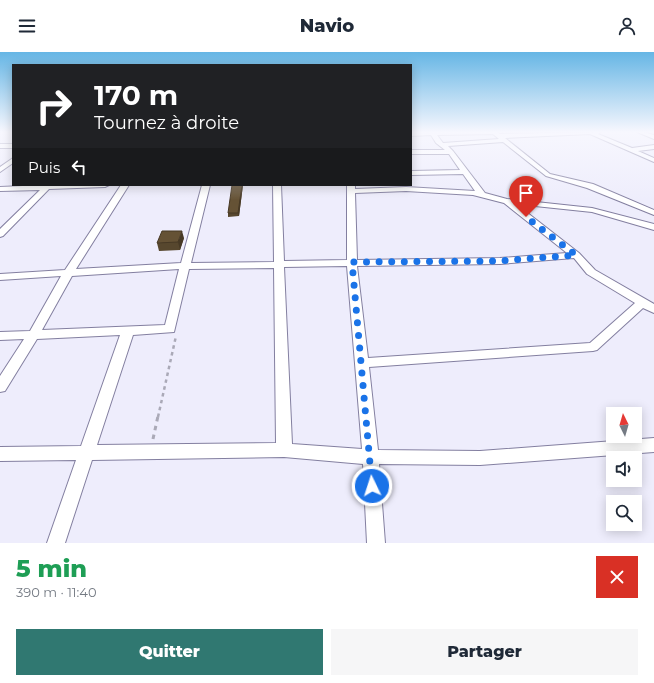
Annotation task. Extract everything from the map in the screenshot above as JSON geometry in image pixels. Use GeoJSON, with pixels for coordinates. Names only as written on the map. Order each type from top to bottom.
{"type":"FeatureCollection","features":[{"type":"Feature","properties":{"kind":"street"},"geometry":{"type":"LineString","coordinates":[[453,155],[482,195]]}},
{"type":"Feature","properties":{"kind":"street"},"geometry":{"type":"LineString","coordinates":[[524,155],[548,174],[590,186],[654,213]]}},
{"type":"Feature","properties":{"kind":"street"},"geometry":{"type":"LineString","coordinates":[[643,155],[654,160]]}},
{"type":"Feature","properties":{"kind":"street"},"geometry":{"type":"LineString","coordinates":[[0,170],[12,161]]}},
{"type":"Feature","properties":{"kind":"street"},"geometry":{"type":"LineString","coordinates":[[412,173],[464,172]]}},
{"type":"Feature","properties":{"kind":"street"},"geometry":{"type":"LineString","coordinates":[[0,189],[47,186]]}},
{"type":"Feature","properties":{"kind":"street"},"geometry":{"type":"LineString","coordinates":[[0,234],[47,186]]}},
{"type":"Feature","properties":{"kind":"street"},"geometry":{"type":"LineString","coordinates":[[0,387],[34,334],[68,274],[124,186]]}},
{"type":"Feature","properties":{"kind":"street"},"geometry":{"type":"LineString","coordinates":[[0,336],[170,329],[206,186]]}},
{"type":"Feature","properties":{"kind":"street"},"geometry":{"type":"LineString","coordinates":[[276,186],[284,450]]}},
{"type":"Feature","properties":{"kind":"street"},"geometry":{"type":"LineString","coordinates":[[376,543],[370,457],[352,262],[351,188],[406,189],[473,193],[507,201],[592,210],[654,227]]}},
{"type":"Feature","properties":{"kind":"street"},"geometry":{"type":"LineString","coordinates":[[507,201],[576,255],[591,272],[654,309]]}},
{"type":"Feature","properties":{"kind":"street"},"geometry":{"type":"LineString","coordinates":[[0,277],[185,266],[352,262],[500,261],[576,255]]}},
{"type":"Feature","properties":{"kind":"street"},"geometry":{"type":"LineString","coordinates":[[361,363],[593,348],[643,302]]}},
{"type":"Feature","properties":{"kind":"street"},"geometry":{"type":"LineString","coordinates":[[56,543],[128,330]]}},
{"type":"Feature","properties":{"kind":"street"},"geometry":{"type":"LineString","coordinates":[[0,454],[284,450],[370,457],[480,458],[654,444]]}},
{"type":"Feature","properties":{"kind":"path"},"geometry":{"type":"LineString","coordinates":[[150,452],[177,335],[170,329]]}},
{"type":"Feature","properties":{"kind":"building"},"geometry":{"type":"Polygon","coordinates":[[[232,186],[242,186],[238,213],[228,213],[232,186]]]}},
{"type":"Feature","properties":{"kind":"building"},"geometry":{"type":"Polygon","coordinates":[[[162,231],[182,231],[178,242],[157,243],[162,231]]]}},
{"type":"Feature","properties":{"kind":"route"},"geometry":{"type":"LineString","coordinates":[[372,486],[370,450],[352,262],[500,261],[576,255],[526,217]]}}]}
